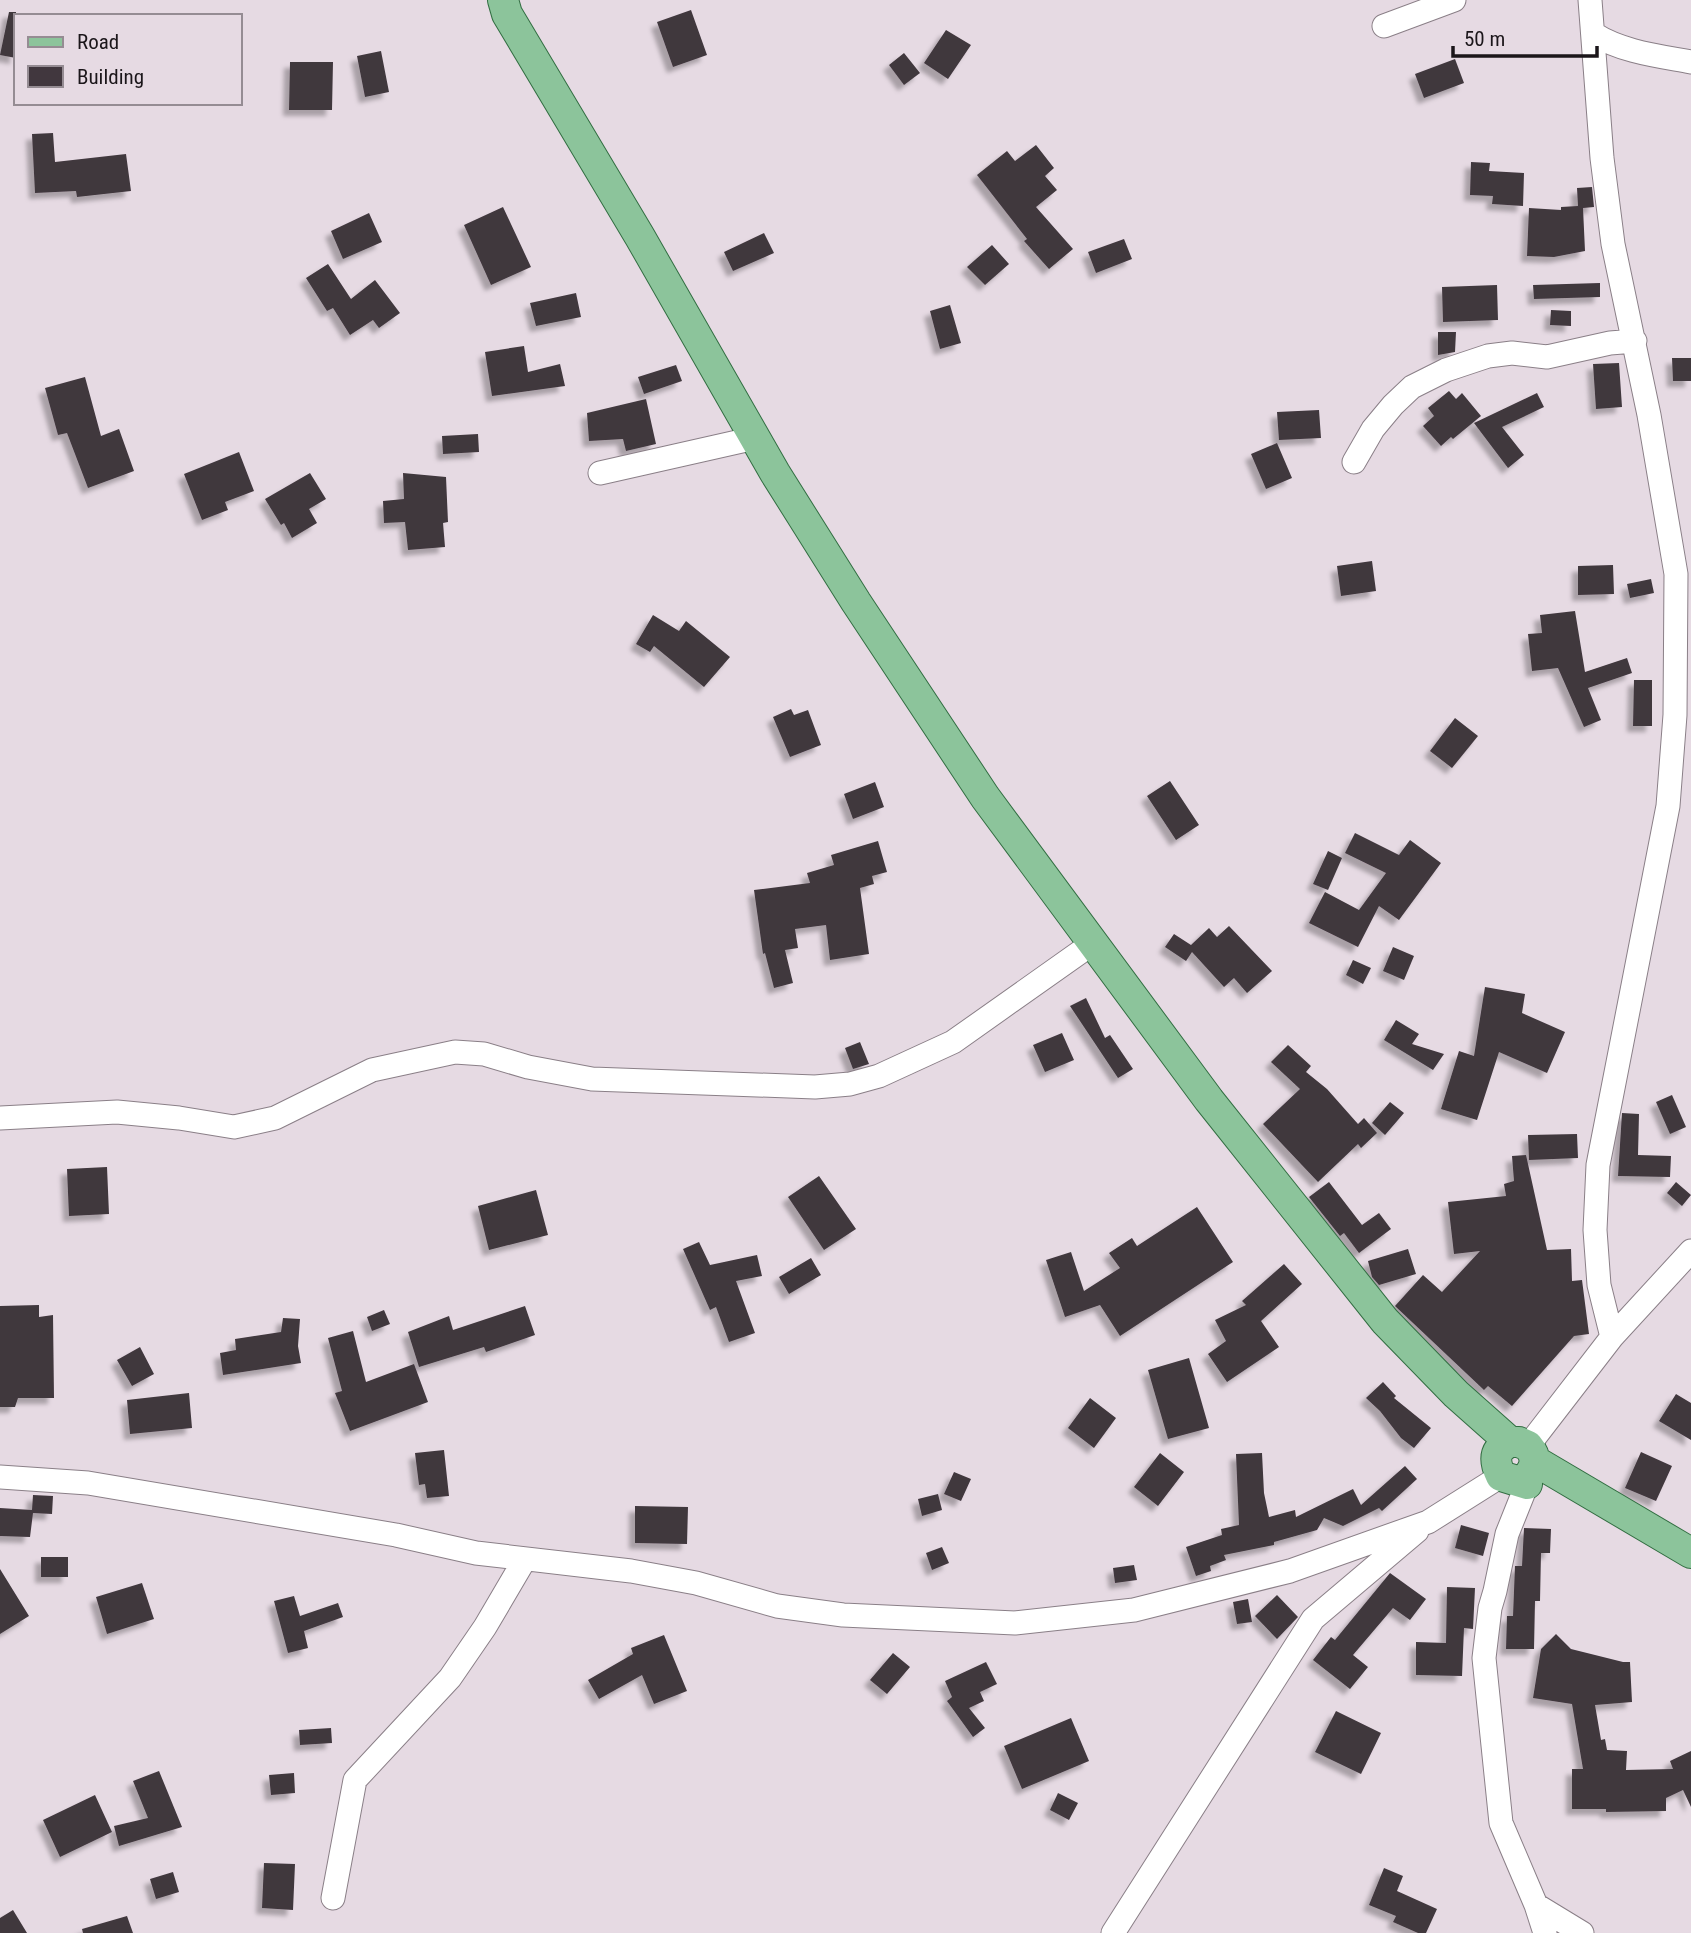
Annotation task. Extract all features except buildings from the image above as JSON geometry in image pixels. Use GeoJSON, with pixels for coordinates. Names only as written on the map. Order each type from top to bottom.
{"type":"FeatureCollection","features":[{"type":"Feature","properties":{"kind":"main road"},"geometry":{"type":"LineString","coordinates":[[503,0],[507,14],[640,237],[755,438],[856,602],[985,797],[1209,1100],[1385,1321],[1456,1394],[1517,1464],[1625,1515],[1691,1553]]}},
{"type":"Feature","properties":{"kind":"street"},"geometry":{"type":"LineString","coordinates":[[1384,26],[1454,0]]}},
{"type":"Feature","properties":{"kind":"street"},"geometry":{"type":"LineString","coordinates":[[1590,0],[1602,158],[1613,244],[1635,341],[1676,574],[1675,715],[1668,806],[1598,1165],[1595,1230],[1599,1285],[1612,1337]]}},
{"type":"Feature","properties":{"kind":"street"},"geometry":{"type":"LineString","coordinates":[[1594,34],[1625,48],[1691,62]]}},
{"type":"Feature","properties":{"kind":"street"},"geometry":{"type":"LineString","coordinates":[[1354,463],[1373,429],[1393,405],[1412,387],[1446,370],[1488,356],[1512,353],[1547,358],[1610,342],[1635,341]]}},
{"type":"Feature","properties":{"kind":"street"},"geometry":{"type":"LineString","coordinates":[[600,473],[755,438]]}},
{"type":"Feature","properties":{"kind":"street"},"geometry":{"type":"LineString","coordinates":[[0,1118],[117,1112],[234,1127],[275,1118],[372,1070],[456,1052],[484,1054],[528,1067],[592,1079],[815,1087],[850,1084],[879,1076],[953,1042],[1093,943]]}},
{"type":"Feature","properties":{"kind":"street"},"geometry":{"type":"LineString","coordinates":[[1113,1933],[1313,1619],[1428,1522],[1517,1464],[1612,1337],[1691,1251]]}},
{"type":"Feature","properties":{"kind":"street"},"geometry":{"type":"LineString","coordinates":[[1517,1464],[1507,1534],[1490,1608],[1485,1658],[1501,1823],[1545,1933]]}},
{"type":"Feature","properties":{"kind":"street"},"geometry":{"type":"LineString","coordinates":[[0,1477],[88,1483],[396,1535],[476,1553],[631,1572],[683,1581],[777,1606],[803,1610],[843,1615],[1015,1623],[1134,1610],[1290,1572],[1428,1522]]}},
{"type":"Feature","properties":{"kind":"street"},"geometry":{"type":"LineString","coordinates":[[333,1898],[355,1780],[450,1678],[485,1627],[525,1559]]}},
{"type":"Feature","properties":{"kind":"street"},"geometry":{"type":"LineString","coordinates":[[1536,1905],[1582,1933]]}}]}
